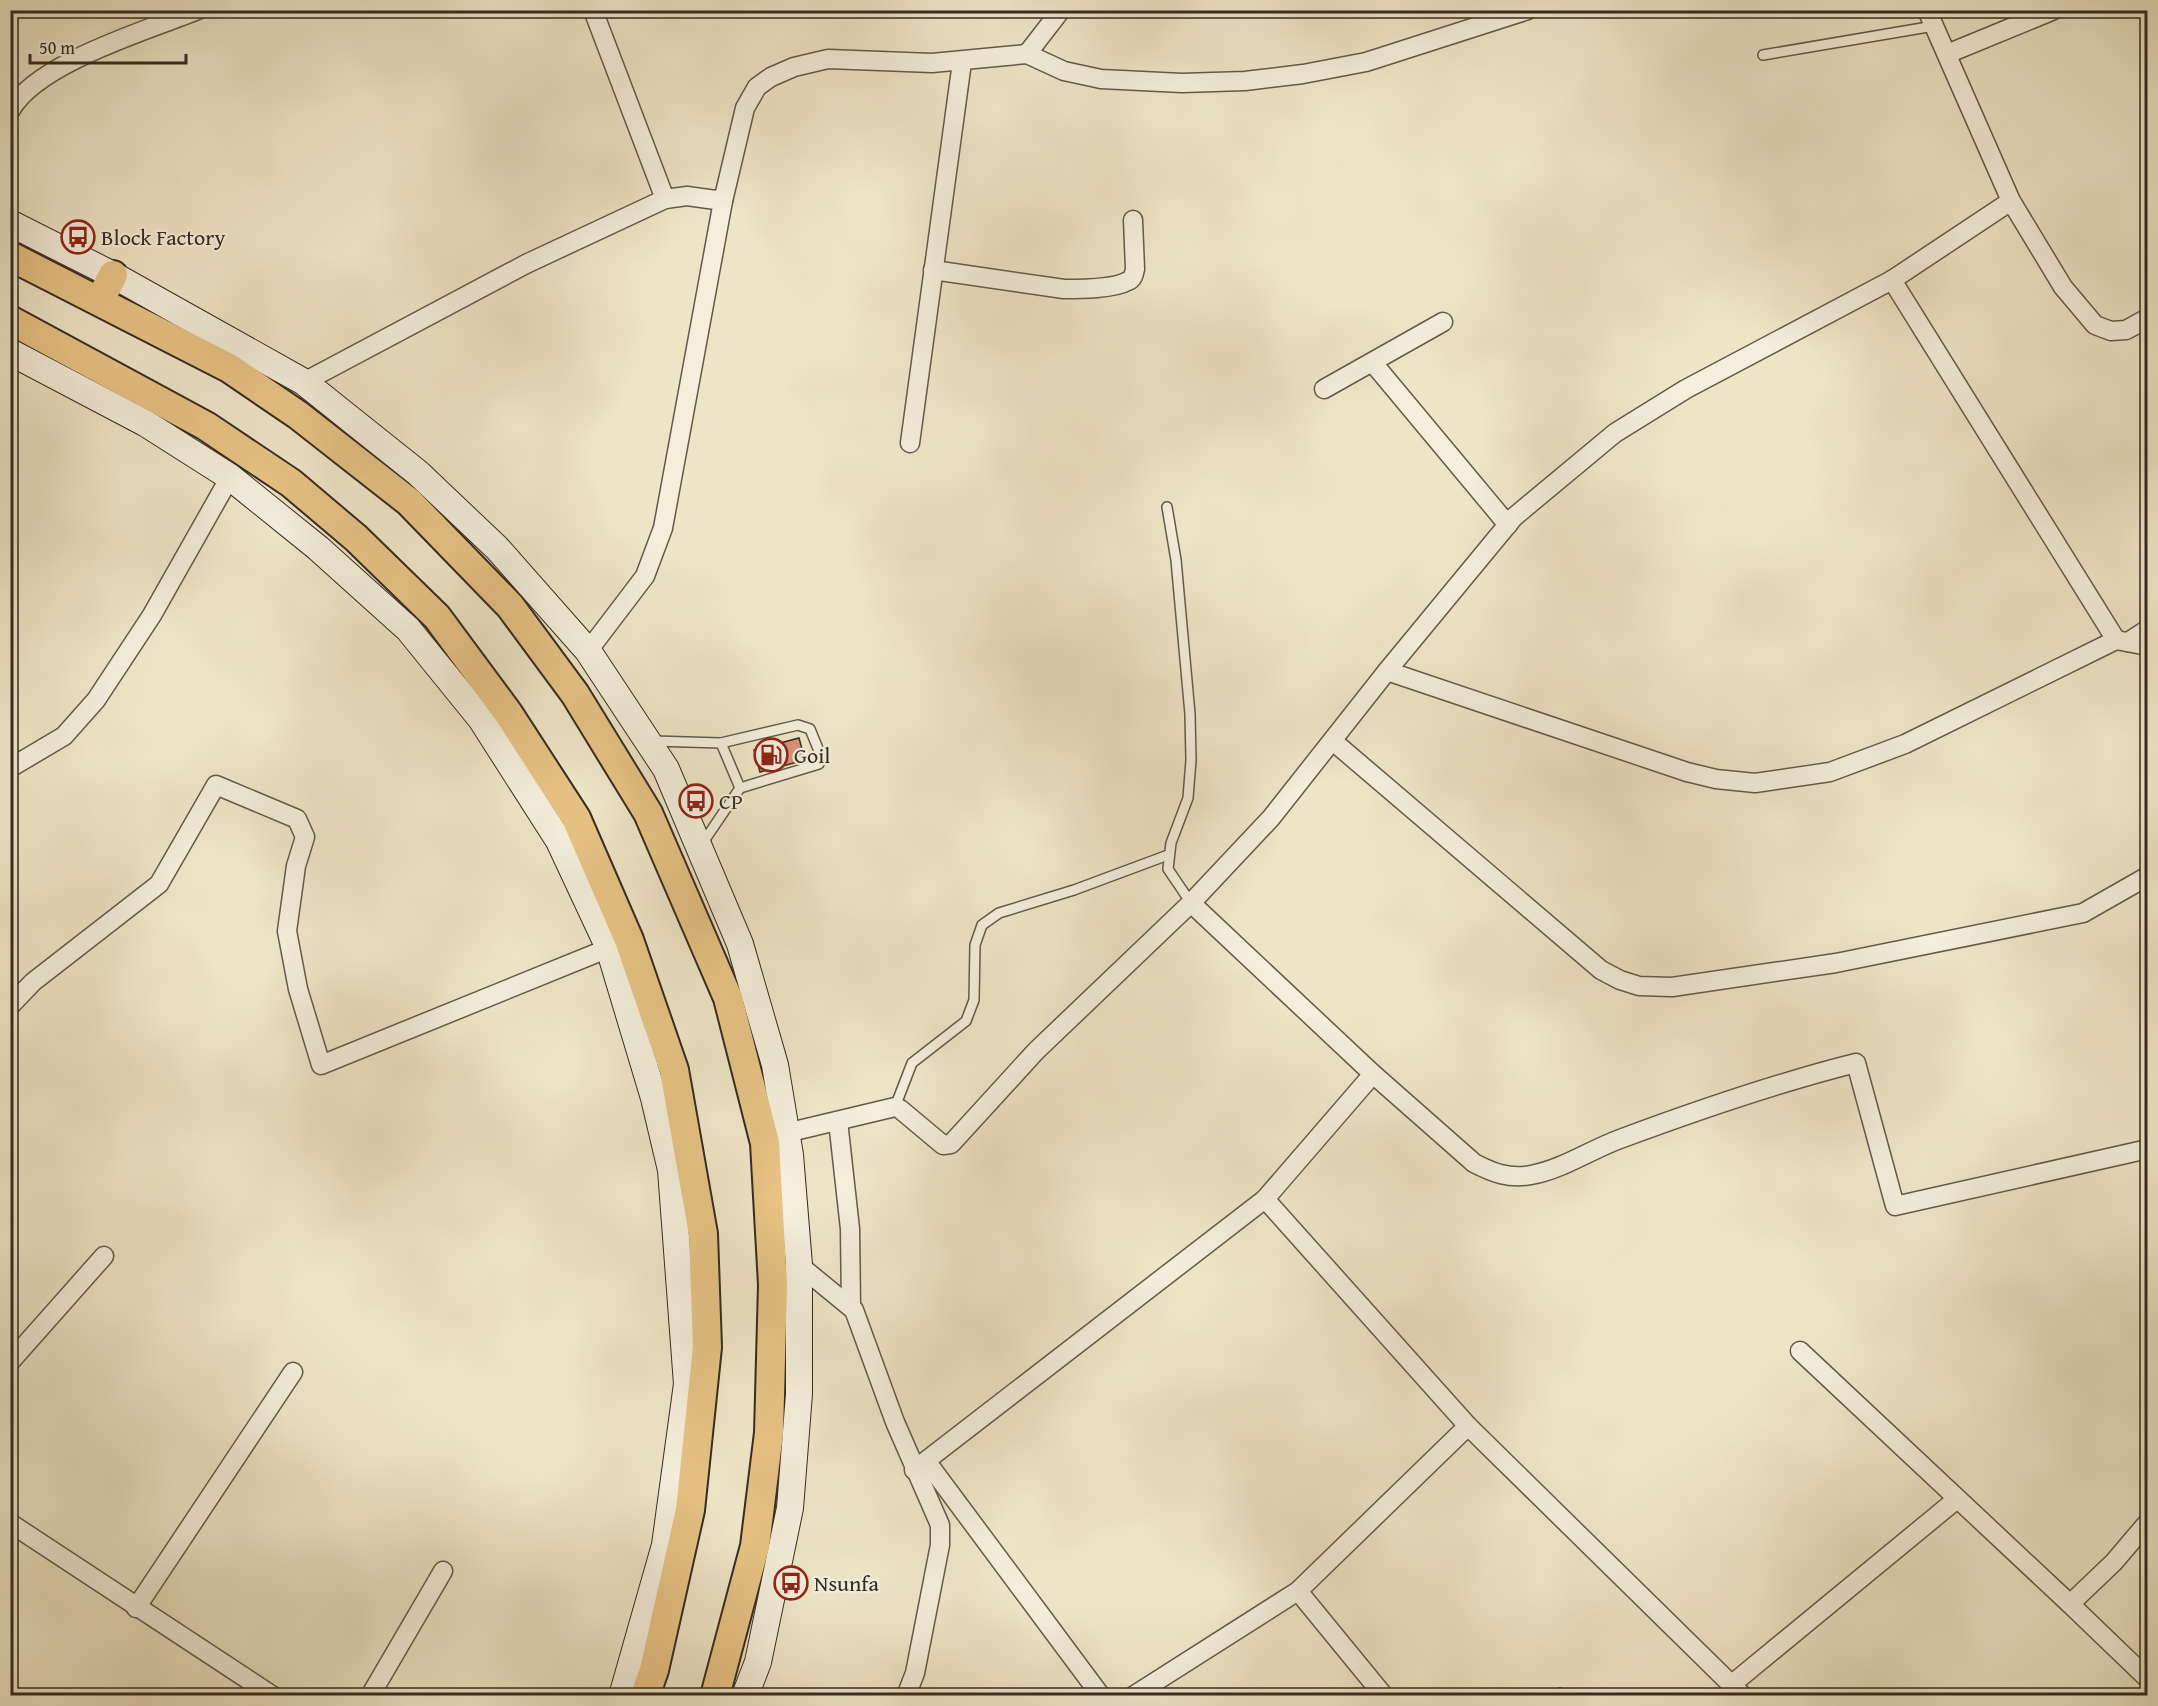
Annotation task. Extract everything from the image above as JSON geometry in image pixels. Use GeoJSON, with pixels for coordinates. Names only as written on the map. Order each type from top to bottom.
{"type":"FeatureCollection","features":[{"type":"Feature","properties":{"kind":"main road"},"geometry":{"type":"LineString","coordinates":[[10,255],[229,368],[298,415],[409,502],[510,606],[574,694],[648,813],[699,926],[728,998],[765,1143],[773,1285],[769,1433],[755,1546],[715,1695]]}},
{"type":"Feature","properties":{"kind":"main road"},"geometry":{"type":"LineString","coordinates":[[100,300],[113,275]]}},
{"type":"Feature","properties":{"kind":"main road"},"geometry":{"type":"LineString","coordinates":[[10,320],[206,426],[291,483],[356,538],[437,617],[508,713],[576,818],[629,940],[674,1070],[703,1234],[707,1347],[690,1510],[654,1670],[645,1695]]}},
{"type":"Feature","properties":{"kind":"street"},"geometry":{"type":"LineString","coordinates":[[10,111],[16,100],[47,73],[95,51],[198,10]]}},
{"type":"Feature","properties":{"kind":"street"},"geometry":{"type":"LineString","coordinates":[[593,10],[665,199]]}},
{"type":"Feature","properties":{"kind":"street"},"geometry":{"type":"LineString","coordinates":[[1027,54],[1061,10]]}},
{"type":"Feature","properties":{"kind":"street"},"geometry":{"type":"LineString","coordinates":[[588,651],[645,576],[663,528],[723,201],[745,108],[757,87],[771,77],[794,67],[828,60],[962,62],[1027,54],[1064,71],[1101,79],[1182,83],[1245,81],[1303,74],[1366,62],[1528,10]]}},
{"type":"Feature","properties":{"kind":"street"},"geometry":{"type":"LineString","coordinates":[[1947,54],[2054,10]]}},
{"type":"Feature","properties":{"kind":"street"},"geometry":{"type":"LineString","coordinates":[[1931,18],[2011,201],[2063,287],[2095,325],[2111,331],[2126,330],[2148,318]]}},
{"type":"Feature","properties":{"kind":"street"},"geometry":{"type":"LineString","coordinates":[[910,443],[962,62]]}},
{"type":"Feature","properties":{"kind":"street"},"geometry":{"type":"LineString","coordinates":[[304,382],[526,264],[665,199],[687,196],[723,201]]}},
{"type":"Feature","properties":{"kind":"street"},"geometry":{"type":"LineString","coordinates":[[786,1133],[895,1107],[900,1108],[943,1145],[951,1144],[1036,1051],[1191,903],[1271,819],[1334,742],[1387,671],[1508,525],[1559,477],[1635,420],[1686,388],[1892,280],[2011,201]]}},
{"type":"Feature","properties":{"kind":"street"},"geometry":{"type":"LineString","coordinates":[[933,270],[1064,289],[1084,289],[1127,282],[1133,277],[1135,269],[1133,220]]}},
{"type":"Feature","properties":{"kind":"street"},"geometry":{"type":"LineString","coordinates":[[10,223],[113,275],[304,382],[426,481],[496,548],[588,651],[666,769],[740,944],[775,1065],[786,1133],[799,1265],[799,1394],[790,1508],[759,1662],[745,1695]]}},
{"type":"Feature","properties":{"kind":"street"},"geometry":{"type":"LineString","coordinates":[[1892,280],[2122,641],[2148,646]]}},
{"type":"Feature","properties":{"kind":"street"},"geometry":{"type":"LineString","coordinates":[[1324,388],[1443,322]]}},
{"type":"Feature","properties":{"kind":"street"},"geometry":{"type":"LineString","coordinates":[[10,352],[146,423],[230,477],[318,548],[408,629],[466,701],[559,841],[609,948],[654,1098],[671,1170],[687,1383],[665,1545],[622,1695]]}},
{"type":"Feature","properties":{"kind":"street"},"geometry":{"type":"LineString","coordinates":[[1372,363],[1508,525]]}},
{"type":"Feature","properties":{"kind":"street"},"geometry":{"type":"LineString","coordinates":[[10,768],[64,736],[96,700],[152,615],[230,477]]}},
{"type":"Feature","properties":{"kind":"street"},"geometry":{"type":"LineString","coordinates":[[1387,671],[1687,772],[1716,779],[1755,783],[1830,772],[1896,747],[2148,629]]}},
{"type":"Feature","properties":{"kind":"street"},"geometry":{"type":"LineString","coordinates":[[1334,742],[1601,970],[1620,980],[1639,986],[1672,987],[1836,963],[2083,913],[2148,876]]}},
{"type":"Feature","properties":{"kind":"street"},"geometry":{"type":"LineString","coordinates":[[10,1006],[33,982],[159,884],[216,785],[297,819],[305,837],[296,866],[287,931],[298,989],[321,1065],[609,948]]}},
{"type":"Feature","properties":{"kind":"street"},"geometry":{"type":"LineString","coordinates":[[1191,903],[1372,1074],[1474,1163],[1491,1173],[1507,1176],[1533,1174],[1554,1168],[1640,1132],[1797,1078],[1856,1063],[1895,1206],[2148,1149]]}},
{"type":"Feature","properties":{"kind":"street"},"geometry":{"type":"LineString","coordinates":[[921,1466],[1265,1199],[1372,1074]]}},
{"type":"Feature","properties":{"kind":"street"},"geometry":{"type":"LineString","coordinates":[[838,1121],[850,1230],[851,1306],[921,1466],[940,1525],[940,1545],[915,1673],[906,1695]]}},
{"type":"Feature","properties":{"kind":"street"},"geometry":{"type":"LineString","coordinates":[[1265,1199],[1468,1426],[1737,1690],[1957,1498]]}},
{"type":"Feature","properties":{"kind":"street"},"geometry":{"type":"LineString","coordinates":[[10,1362],[104,1256]]}},
{"type":"Feature","properties":{"kind":"street"},"geometry":{"type":"LineString","coordinates":[[799,1265],[851,1306]]}},
{"type":"Feature","properties":{"kind":"street"},"geometry":{"type":"LineString","coordinates":[[1800,1351],[2148,1679]]}},
{"type":"Feature","properties":{"kind":"street"},"geometry":{"type":"LineString","coordinates":[[136,1608],[293,1372]]}},
{"type":"Feature","properties":{"kind":"street"},"geometry":{"type":"LineString","coordinates":[[1133,1695],[1298,1591],[1468,1426]]}},
{"type":"Feature","properties":{"kind":"street"},"geometry":{"type":"LineString","coordinates":[[921,1466],[1101,1695]]}},
{"type":"Feature","properties":{"kind":"street"},"geometry":{"type":"LineString","coordinates":[[2070,1604],[2114,1562],[2148,1522]]}},
{"type":"Feature","properties":{"kind":"street"},"geometry":{"type":"LineString","coordinates":[[10,1523],[136,1608],[273,1695]]}},
{"type":"Feature","properties":{"kind":"street"},"geometry":{"type":"LineString","coordinates":[[370,1695],[443,1571]]}},
{"type":"Feature","properties":{"kind":"street"},"geometry":{"type":"LineString","coordinates":[[1298,1591],[1384,1695]]}},
{"type":"Feature","properties":{"kind":"lane"},"geometry":{"type":"LineString","coordinates":[[1762,55],[1931,18]]}},
{"type":"Feature","properties":{"kind":"lane"},"geometry":{"type":"LineString","coordinates":[[1167,507],[1176,560],[1190,714],[1191,760],[1188,798],[1168,855],[1168,869],[1191,903]]}},
{"type":"Feature","properties":{"kind":"lane"},"geometry":{"type":"LineString","coordinates":[[648,741],[721,743],[798,725],[810,729],[821,756],[819,764],[740,788],[699,848]]}},
{"type":"Feature","properties":{"kind":"lane"},"geometry":{"type":"LineString","coordinates":[[721,743],[740,788]]}},
{"type":"Feature","properties":{"kind":"lane"},"geometry":{"type":"LineString","coordinates":[[895,1107],[912,1063],[966,1021],[974,1000],[975,945],[982,925],[999,913],[1074,891],[1168,855]]}},
{"type":"Feature","properties":{"kind":"building"},"geometry":{"type":"Polygon","coordinates":[[[799,738],[805,760],[760,772],[754,750],[799,738]]]}},
{"type":"Feature","properties":{"kind":"place","name":"Block Factory"},"geometry":{"type":"Point","coordinates":[78,237]}},
{"type":"Feature","properties":{"kind":"place","name":"Goil"},"geometry":{"type":"Point","coordinates":[771,755]}},
{"type":"Feature","properties":{"kind":"place","name":"CP"},"geometry":{"type":"Point","coordinates":[696,801]}},
{"type":"Feature","properties":{"kind":"place","name":"Nsunfa"},"geometry":{"type":"Point","coordinates":[791,1583]}}]}
